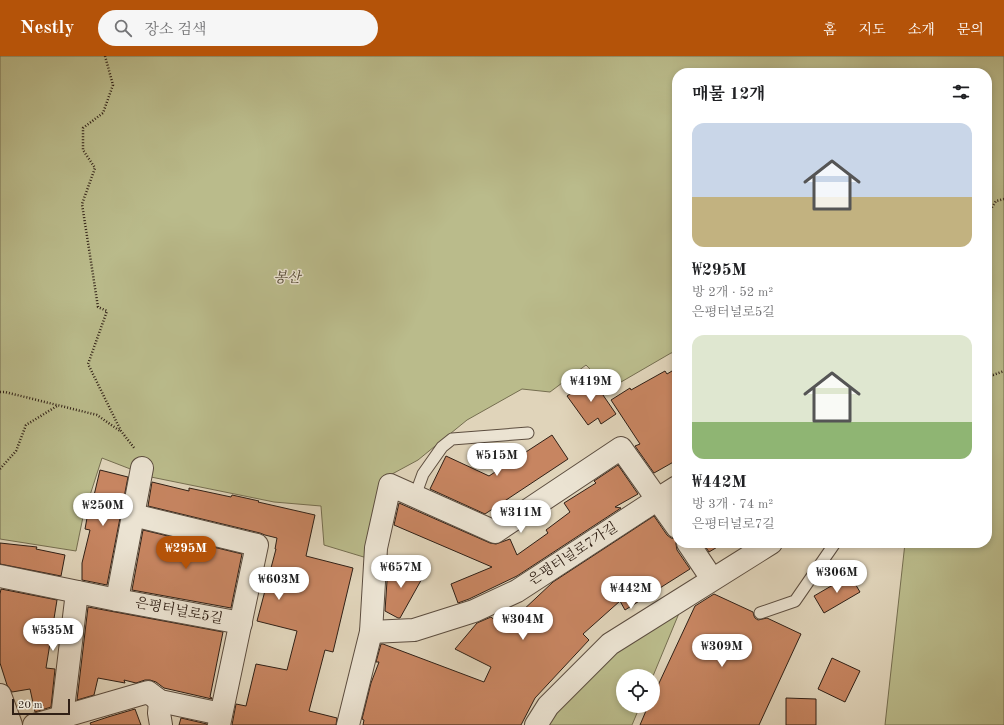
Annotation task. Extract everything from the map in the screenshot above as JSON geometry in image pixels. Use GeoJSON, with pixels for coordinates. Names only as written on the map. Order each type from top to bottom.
{"type":"FeatureCollection","features":[{"type":"Feature","properties":{"kind":"street"},"geometry":{"type":"LineString","coordinates":[[348,725],[370,632],[376,548],[390,484],[495,532],[621,448],[672,520]]}},
{"type":"Feature","properties":{"kind":"street","name":"은평터널로5길"},"geometry":{"type":"LineString","coordinates":[[117,600],[142,468]]}},
{"type":"Feature","properties":{"kind":"street","name":"은평터널로7가길"},"geometry":{"type":"LineString","coordinates":[[370,632],[414,630],[474,611],[517,591],[672,491]]}},
{"type":"Feature","properties":{"kind":"street","name":"은평터널로5길"},"geometry":{"type":"LineString","coordinates":[[34,725],[148,692],[160,701],[220,720],[257,545],[133,515]]}},
{"type":"Feature","properties":{"kind":"street"},"geometry":{"type":"LineString","coordinates":[[691,548],[712,579]]}},
{"type":"Feature","properties":{"kind":"street"},"geometry":{"type":"LineString","coordinates":[[536,725],[548,706],[610,644],[763,548]]}},
{"type":"Feature","properties":{"kind":"street","name":"은평터널로5길"},"geometry":{"type":"LineString","coordinates":[[0,576],[240,623]]}},
{"type":"Feature","properties":{"kind":"street"},"geometry":{"type":"LineString","coordinates":[[62,717],[77,592]]}},
{"type":"Feature","properties":{"kind":"street"},"geometry":{"type":"LineString","coordinates":[[0,695],[11,725]]}},
{"type":"Feature","properties":{"kind":"street"},"geometry":{"type":"LineString","coordinates":[[160,701],[159,713],[161,725]]}},
{"type":"Feature","properties":{"kind":"lane"},"geometry":{"type":"LineString","coordinates":[[415,496],[423,474],[442,447],[452,439],[528,433]]}},
{"type":"Feature","properties":{"kind":"lane"},"geometry":{"type":"LineString","coordinates":[[760,613],[795,601],[832,548]]}},
{"type":"Feature","properties":{"kind":"path"},"geometry":{"type":"LineString","coordinates":[[0,392],[97,415],[121,431],[88,364],[107,311],[98,307],[82,204],[95,168],[83,150],[83,128],[103,113],[112,86],[105,56]]}},
{"type":"Feature","properties":{"kind":"path"},"geometry":{"type":"LineString","coordinates":[[992,207],[996,201],[1004,199]]}},
{"type":"Feature","properties":{"kind":"path"},"geometry":{"type":"LineString","coordinates":[[992,375],[1004,371]]}},
{"type":"Feature","properties":{"kind":"path"},"geometry":{"type":"LineString","coordinates":[[0,469],[16,451],[26,425],[57,405]]}},
{"type":"Feature","properties":{"kind":"green space","name":"봉산"},"geometry":{"type":"Polygon","coordinates":[[[0,56],[1004,56],[1004,725],[885,725],[904,548],[992,548],[992,68],[672,68],[672,353],[609,389],[586,365],[550,392],[522,389],[467,420],[418,460],[381,480],[367,558],[324,545],[321,506],[274,502],[151,477],[102,458],[83,517],[76,551],[0,539],[0,56]]]}},
{"type":"Feature","properties":{"kind":"green space"},"geometry":{"type":"Polygon","coordinates":[[[682,606],[656,669],[616,669],[616,713],[637,713],[632,725],[543,725],[617,644],[682,606]]]}},
{"type":"Feature","properties":{"kind":"building"},"geometry":{"type":"Polygon","coordinates":[[[665,371],[667,374],[672,371],[672,463],[654,473],[635,446],[640,444],[611,400],[630,388],[631,390],[665,371]]]}},
{"type":"Feature","properties":{"kind":"building"},"geometry":{"type":"Polygon","coordinates":[[[592,379],[616,414],[601,424],[598,418],[588,425],[567,396],[592,379]]]}},
{"type":"Feature","properties":{"kind":"building"},"geometry":{"type":"Polygon","coordinates":[[[552,435],[568,459],[485,514],[430,489],[446,456],[489,476],[552,435]]]}},
{"type":"Feature","properties":{"kind":"building"},"geometry":{"type":"Polygon","coordinates":[[[618,465],[638,494],[615,507],[621,508],[517,576],[458,603],[451,584],[492,567],[394,525],[399,503],[490,543],[496,544],[510,539],[517,555],[548,533],[546,530],[570,512],[564,503],[596,483],[594,481],[618,465]]]}},
{"type":"Feature","properties":{"kind":"building"},"geometry":{"type":"Polygon","coordinates":[[[100,470],[128,477],[107,585],[82,580],[82,563],[90,530],[85,529],[89,507],[91,508],[100,470]]]}},
{"type":"Feature","properties":{"kind":"building"},"geometry":{"type":"Polygon","coordinates":[[[152,482],[189,491],[189,488],[231,497],[232,495],[315,515],[306,556],[353,568],[333,652],[325,650],[309,711],[337,718],[336,725],[232,725],[236,704],[246,706],[256,664],[287,670],[297,631],[257,621],[276,549],[277,538],[148,506],[152,482]]]}},
{"type":"Feature","properties":{"kind":"building"},"geometry":{"type":"Polygon","coordinates":[[[654,516],[667,535],[672,538],[672,548],[677,548],[690,569],[625,610],[620,601],[583,634],[589,640],[535,698],[521,725],[363,725],[364,720],[362,719],[371,683],[379,662],[376,662],[381,644],[484,682],[491,667],[455,649],[477,623],[491,617],[504,628],[553,582],[654,516]]]}},
{"type":"Feature","properties":{"kind":"building"},"geometry":{"type":"Polygon","coordinates":[[[143,530],[242,554],[231,608],[132,590],[143,530]]]}},
{"type":"Feature","properties":{"kind":"building"},"geometry":{"type":"Polygon","coordinates":[[[0,543],[37,547],[36,549],[65,555],[61,576],[0,564],[0,543]]]}},
{"type":"Feature","properties":{"kind":"building"},"geometry":{"type":"Polygon","coordinates":[[[706,548],[716,548],[709,552],[706,548]]]}},
{"type":"Feature","properties":{"kind":"building"},"geometry":{"type":"Polygon","coordinates":[[[397,561],[424,575],[400,618],[385,611],[387,581],[397,561]]]}},
{"type":"Feature","properties":{"kind":"building"},"geometry":{"type":"Polygon","coordinates":[[[850,575],[860,592],[824,613],[814,596],[850,575]]]}},
{"type":"Feature","properties":{"kind":"building"},"geometry":{"type":"Polygon","coordinates":[[[1,589],[57,600],[46,668],[55,669],[51,707],[35,712],[30,689],[12,692],[7,685],[0,663],[1,589]]]}},
{"type":"Feature","properties":{"kind":"building"},"geometry":{"type":"Polygon","coordinates":[[[714,594],[753,612],[755,618],[758,620],[767,618],[801,634],[759,725],[640,725],[645,713],[660,713],[660,681],[695,606],[714,594]]]}},
{"type":"Feature","properties":{"kind":"building"},"geometry":{"type":"Polygon","coordinates":[[[88,607],[223,632],[210,697],[212,699],[164,688],[156,682],[150,680],[136,683],[124,680],[125,683],[98,678],[94,695],[77,700],[88,607]]]}},
{"type":"Feature","properties":{"kind":"building"},"geometry":{"type":"Polygon","coordinates":[[[832,658],[860,671],[845,702],[818,689],[832,658]]]}},
{"type":"Feature","properties":{"kind":"building"},"geometry":{"type":"Polygon","coordinates":[[[786,698],[816,699],[816,725],[786,725],[786,698]]]}},
{"type":"Feature","properties":{"kind":"building"},"geometry":{"type":"Polygon","coordinates":[[[135,709],[141,725],[91,725],[90,723],[108,717],[135,709]]]}},
{"type":"Feature","properties":{"kind":"building"},"geometry":{"type":"Polygon","coordinates":[[[181,718],[207,724],[207,725],[179,725],[181,718]]]}}]}
